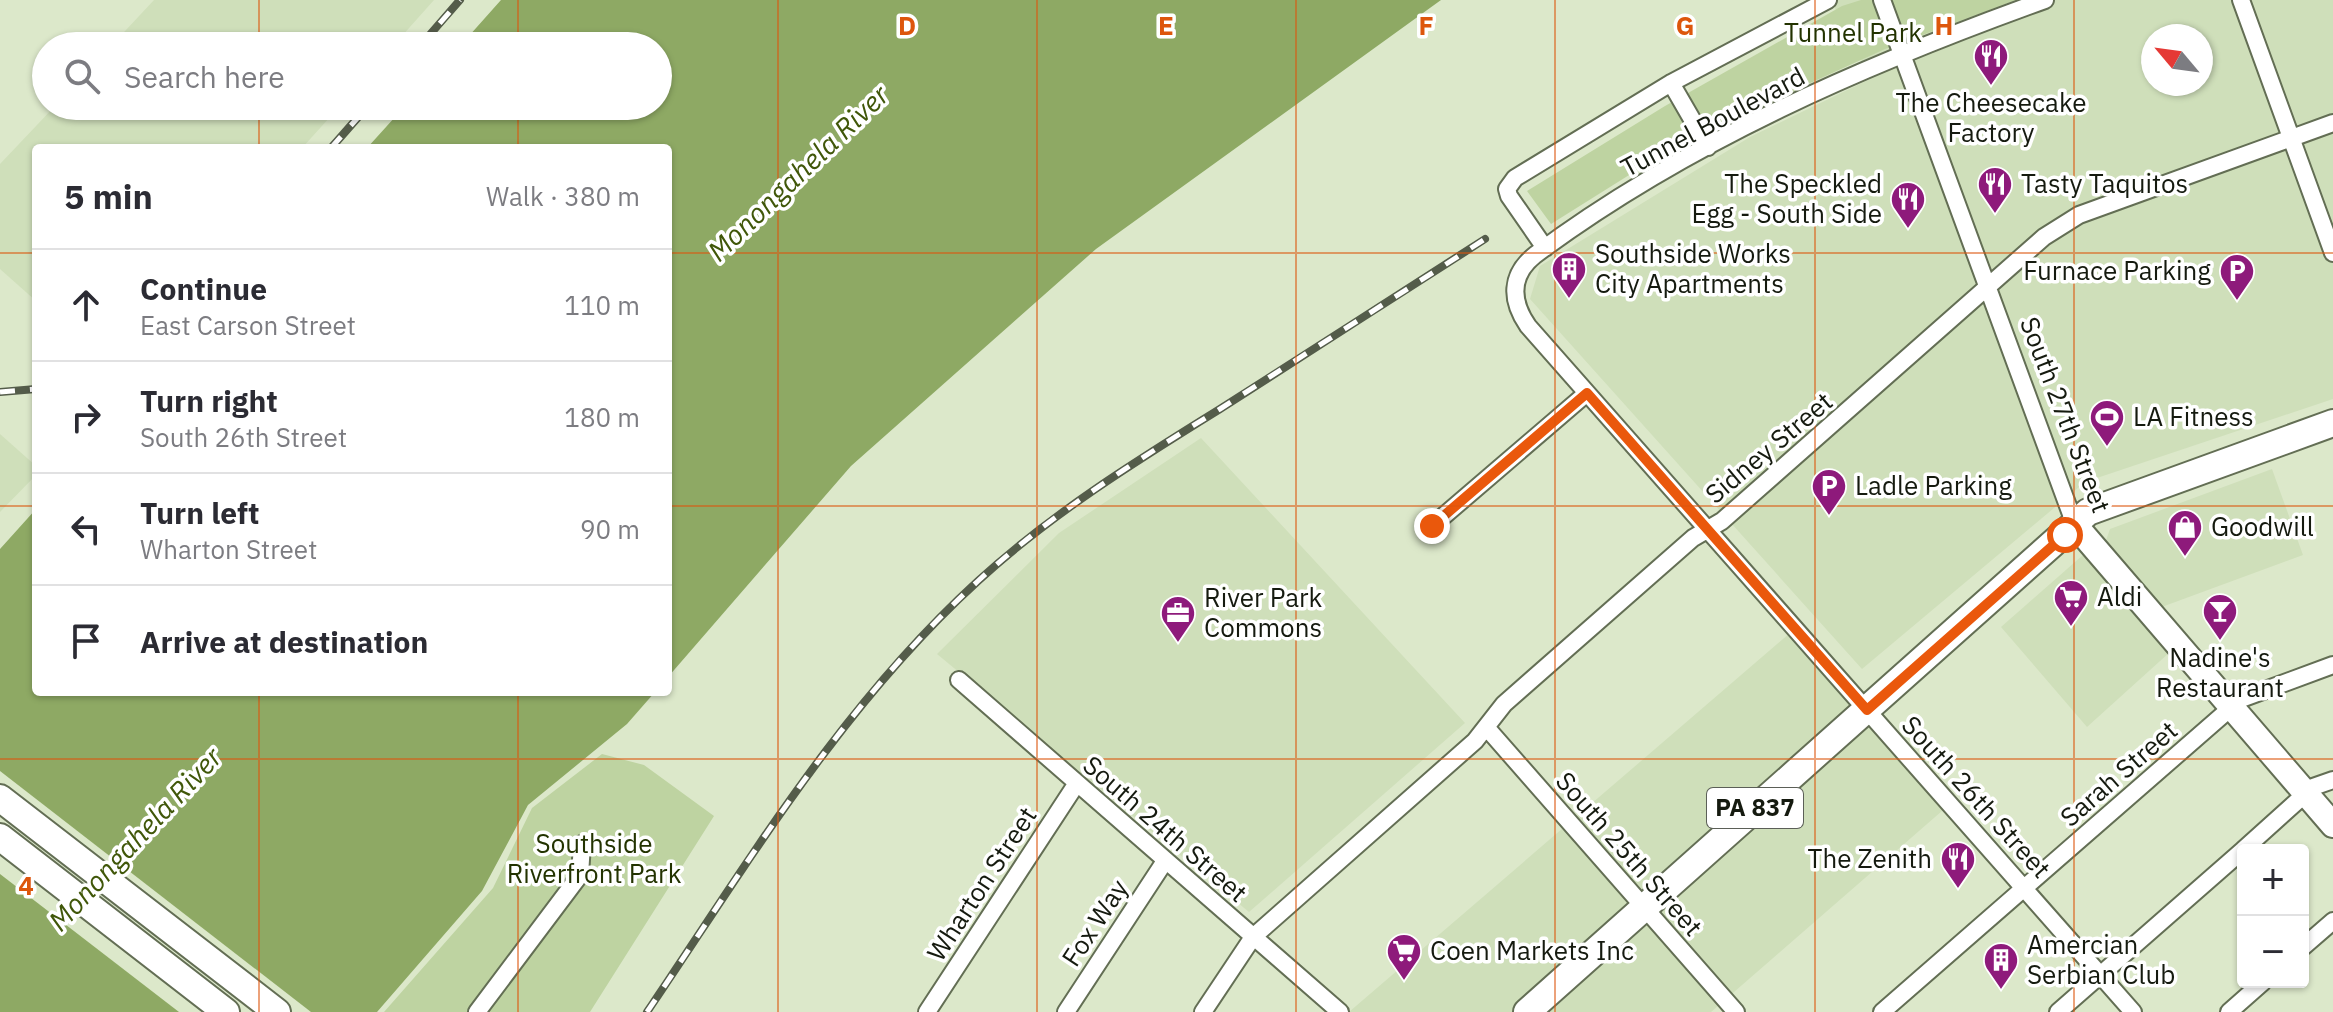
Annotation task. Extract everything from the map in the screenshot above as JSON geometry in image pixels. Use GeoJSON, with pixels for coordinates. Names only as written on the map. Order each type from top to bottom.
{"type":"FeatureCollection","features":[{"type":"Feature","properties":{"kind":"main road","name":"PA 837"},"geometry":{"type":"LineString","coordinates":[[1527,1012],[2088,512],[2333,423]]}},
{"type":"Feature","properties":{"kind":"main road"},"geometry":{"type":"LineString","coordinates":[[0,798],[277,1012]]}},
{"type":"Feature","properties":{"kind":"main road"},"geometry":{"type":"LineString","coordinates":[[0,837],[226,1012]]}},
{"type":"Feature","properties":{"kind":"street"},"geometry":{"type":"LineString","coordinates":[[1545,248],[1507,189],[1515,178],[1671,83],[1828,0]]}},
{"type":"Feature","properties":{"kind":"street","name":"South 27th Street"},"geometry":{"type":"LineString","coordinates":[[1882,0],[2075,525],[2333,825]]}},
{"type":"Feature","properties":{"kind":"street","name":"Tunnel Boulevard"},"geometry":{"type":"LineString","coordinates":[[1545,248],[1708,147],[1901,53],[2045,0]]}},
{"type":"Feature","properties":{"kind":"street"},"geometry":{"type":"LineString","coordinates":[[2241,0],[2333,253]]}},
{"type":"Feature","properties":{"kind":"street"},"geometry":{"type":"LineString","coordinates":[[1671,83],[1708,147]]}},
{"type":"Feature","properties":{"kind":"street","name":"Sidney Street"},"geometry":{"type":"LineString","coordinates":[[1203,1012],[1253,937],[1475,741],[1504,704],[1693,538],[1722,521],[2044,237],[2079,215],[2333,123]]}},
{"type":"Feature","properties":{"kind":"street","name":"South 26th Street"},"geometry":{"type":"LineString","coordinates":[[1545,248],[1521,269],[1515,283],[1517,307],[1528,326],[2133,1012]]}},
{"type":"Feature","properties":{"kind":"street"},"geometry":{"type":"LineString","coordinates":[[1432,526],[1587,393]]}},
{"type":"Feature","properties":{"kind":"street","name":"Sarah Street"},"geometry":{"type":"LineString","coordinates":[[1882,1012],[2241,699],[2333,665]]}},
{"type":"Feature","properties":{"kind":"street","name":"South 24th Street"},"geometry":{"type":"LineString","coordinates":[[959,680],[1340,1012]]}},
{"type":"Feature","properties":{"kind":"street","name":"South 25th Street"},"geometry":{"type":"LineString","coordinates":[[1486,727],[1736,1012]]}},
{"type":"Feature","properties":{"kind":"street"},"geometry":{"type":"LineString","coordinates":[[2250,844],[2313,787],[2333,780]]}},
{"type":"Feature","properties":{"kind":"street","name":"Wharton Street"},"geometry":{"type":"LineString","coordinates":[[927,1012],[1077,783]]}},
{"type":"Feature","properties":{"kind":"street"},"geometry":{"type":"LineString","coordinates":[[477,1012],[580,875],[584,859],[582,844]]}},
{"type":"Feature","properties":{"kind":"street"},"geometry":{"type":"LineString","coordinates":[[2058,1012],[2237,855]]}},
{"type":"Feature","properties":{"kind":"street","name":"Fox Way"},"geometry":{"type":"LineString","coordinates":[[1066,1012],[1165,861]]}},
{"type":"Feature","properties":{"kind":"street"},"geometry":{"type":"LineString","coordinates":[[2309,942],[2333,921]]}},
{"type":"Feature","properties":{"kind":"street"},"geometry":{"type":"LineString","coordinates":[[2229,1012],[2256,988]]}},
{"type":"Feature","properties":{"kind":"shaded area"},"geometry":{"type":"Polygon","coordinates":[[[154,0],[434,0],[405,32],[124,32],[154,0]]]}},
{"type":"Feature","properties":{"kind":"shaded area"},"geometry":{"type":"Polygon","coordinates":[[[1831,0],[2333,0],[2333,399],[2085,482],[1862,669],[1530,299],[1540,266],[1750,137],[1870,79],[1831,0]]]}},
{"type":"Feature","properties":{"kind":"shaded area"},"geometry":{"type":"Polygon","coordinates":[[[42,120],[327,120],[306,144],[32,144],[32,297],[0,269],[0,164],[42,120]]]}},
{"type":"Feature","properties":{"kind":"shaded area"},"geometry":{"type":"Polygon","coordinates":[[[0,434],[32,462],[32,479],[0,512],[0,434]]]}},
{"type":"Feature","properties":{"kind":"shaded area"},"geometry":{"type":"Polygon","coordinates":[[[1201,438],[1465,723],[1249,912],[937,654],[1059,533],[1201,438]]]}},
{"type":"Feature","properties":{"kind":"shaded area","name":"Goodwill"},"geometry":{"type":"Polygon","coordinates":[[[2272,469],[2303,555],[2159,608],[2104,546],[2110,529],[2272,469]]]}},
{"type":"Feature","properties":{"kind":"shaded area","name":"Aldi"},"geometry":{"type":"Polygon","coordinates":[[[2083,555],[2170,652],[2087,727],[2001,627],[2083,555]]]}},
{"type":"Feature","properties":{"kind":"shaded area"},"geometry":{"type":"Polygon","coordinates":[[[1797,627],[1950,804],[1711,1012],[1349,1012],[1797,627]]]}},
{"type":"Feature","properties":{"kind":"green space","name":"Tunnel Park"},"geometry":{"type":"Polygon","coordinates":[[[1861,0],[2016,0],[1885,49],[1685,140],[1551,224],[1527,191],[1665,106],[1842,6],[1861,0]]]}},
{"type":"Feature","properties":{"kind":"green space","name":"Southside Riverfront Park"},"geometry":{"type":"Polygon","coordinates":[[[602,754],[644,765],[714,816],[590,1012],[384,1012],[493,888],[532,808],[602,754]]]}},
{"type":"Feature","properties":{"kind":"water","name":"Monongahela River"},"geometry":{"type":"Polygon","coordinates":[[[501,0],[1441,0],[1096,249],[851,466],[672,672],[672,144],[371,144],[392,120],[672,120],[672,32],[472,32],[501,0]]]}},
{"type":"Feature","properties":{"kind":"water","name":"Monongahela River"},"geometry":{"type":"Polygon","coordinates":[[[32,513],[32,696],[652,696],[627,724],[528,805],[482,891],[377,1012],[0,1012],[0,549],[32,513]]]}},
{"type":"Feature","properties":{"kind":"pier"},"geometry":{"type":"Polygon","coordinates":[[[0,771],[311,1012],[179,1012],[0,874],[0,771]]]}},
{"type":"Feature","properties":{"kind":"railway"},"geometry":{"type":"LineString","coordinates":[[432,32],[460,0]]}},
{"type":"Feature","properties":{"kind":"railway"},"geometry":{"type":"LineString","coordinates":[[335,144],[356,120]]}},
{"type":"Feature","properties":{"kind":"railway"},"geometry":{"type":"LineString","coordinates":[[647,1012],[761,842],[840,732],[883,679],[978,581],[1035,533],[1095,489],[1485,239]]}},
{"type":"Feature","properties":{"kind":"railway"},"geometry":{"type":"LineString","coordinates":[[0,392],[32,389]]}},
{"type":"Feature","properties":{"kind":"place","name":"The Cheesecake Factory"},"geometry":{"type":"Point","coordinates":[1991,87]}},
{"type":"Feature","properties":{"kind":"place","name":"Tasty Taquitos"},"geometry":{"type":"Point","coordinates":[1995,215]}},
{"type":"Feature","properties":{"kind":"place","name":"The Speckled Egg - South Side"},"geometry":{"type":"Point","coordinates":[1908,230]}},
{"type":"Feature","properties":{"kind":"place","name":"Southside Works City Apartments"},"geometry":{"type":"Point","coordinates":[1569,300]}},
{"type":"Feature","properties":{"kind":"place","name":"Furnace Parking"},"geometry":{"type":"Point","coordinates":[2237,302]}},
{"type":"Feature","properties":{"kind":"place","name":"LA Fitness"},"geometry":{"type":"Point","coordinates":[2107,448]}},
{"type":"Feature","properties":{"kind":"place","name":"Ladle Parking"},"geometry":{"type":"Point","coordinates":[1829,517]}},
{"type":"Feature","properties":{"kind":"place","name":"Goodwill"},"geometry":{"type":"Point","coordinates":[2185,558]}},
{"type":"Feature","properties":{"kind":"place","name":"Aldi"},"geometry":{"type":"Point","coordinates":[2071,628]}},
{"type":"Feature","properties":{"kind":"place","name":"Nadine's Restaurant"},"geometry":{"type":"Point","coordinates":[2220,642]}},
{"type":"Feature","properties":{"kind":"place","name":"River Park Commons"},"geometry":{"type":"Point","coordinates":[1178,644]}},
{"type":"Feature","properties":{"kind":"place","name":"The Zenith"},"geometry":{"type":"Point","coordinates":[1958,890]}},
{"type":"Feature","properties":{"kind":"place","name":"Coen Markets Inc"},"geometry":{"type":"Point","coordinates":[1404,982]}},
{"type":"Feature","properties":{"kind":"place","name":"Amercian Serbian Club"},"geometry":{"type":"Point","coordinates":[2001,991]}},
{"type":"Feature","properties":{"kind":"route"},"geometry":{"type":"LineString","coordinates":[[1432,526],[1587,393],[1867,710],[2065,535]]}}]}
